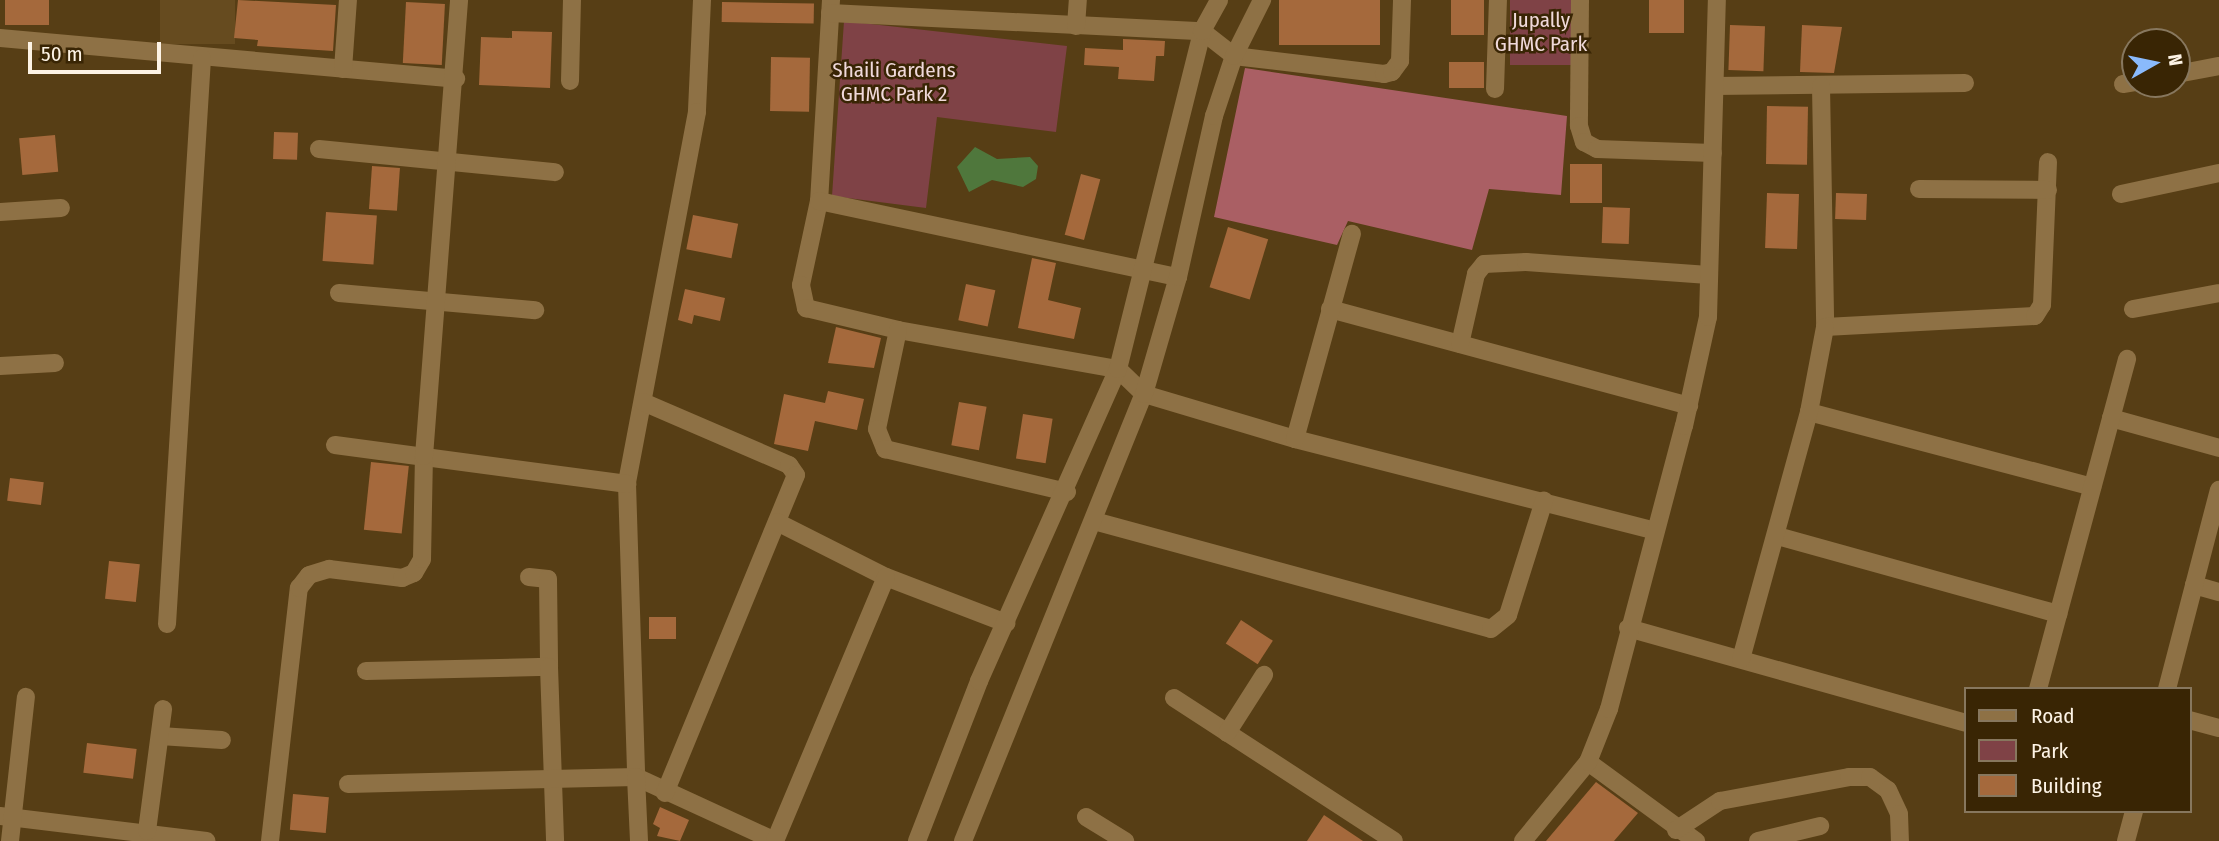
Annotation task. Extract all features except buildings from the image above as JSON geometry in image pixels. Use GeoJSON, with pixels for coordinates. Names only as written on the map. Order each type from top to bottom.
{"type":"FeatureCollection","features":[{"type":"Feature","properties":{"kind":"street"},"geometry":{"type":"LineString","coordinates":[[343,69],[348,0]]}},
{"type":"Feature","properties":{"kind":"street"},"geometry":{"type":"LineString","coordinates":[[270,841],[299,588],[309,575],[329,569],[402,578],[414,573],[422,559],[424,456],[450,162],[459,0]]}},
{"type":"Feature","properties":{"kind":"street"},"geometry":{"type":"LineString","coordinates":[[570,81],[572,0]]}},
{"type":"Feature","properties":{"kind":"street"},"geometry":{"type":"LineString","coordinates":[[639,841],[627,484],[697,112],[702,0]]}},
{"type":"Feature","properties":{"kind":"street"},"geometry":{"type":"LineString","coordinates":[[1076,26],[1077,0]]}},
{"type":"Feature","properties":{"kind":"street"},"geometry":{"type":"LineString","coordinates":[[917,841],[1006,623],[1067,492],[1118,369],[1202,30],[1219,0]]}},
{"type":"Feature","properties":{"kind":"street"},"geometry":{"type":"LineString","coordinates":[[963,841],[1144,394],[1178,277],[1214,116],[1234,57],[1262,0]]}},
{"type":"Feature","properties":{"kind":"street"},"geometry":{"type":"LineString","coordinates":[[1402,0],[1400,61],[1392,72],[1234,57],[1202,30],[1076,26],[830,6],[819,201],[801,285],[803,305],[818,313],[898,330],[1118,369],[1144,394],[1295,439],[1656,531]]}},
{"type":"Feature","properties":{"kind":"street"},"geometry":{"type":"LineString","coordinates":[[1495,89],[1498,0]]}},
{"type":"Feature","properties":{"kind":"street"},"geometry":{"type":"LineString","coordinates":[[1580,0],[1579,126],[1584,142],[1597,149],[1713,153]]}},
{"type":"Feature","properties":{"kind":"street"},"geometry":{"type":"LineString","coordinates":[[1523,841],[1588,762],[1609,709],[1628,628],[1689,406],[1708,317],[1717,0]]}},
{"type":"Feature","properties":{"kind":"street"},"geometry":{"type":"LineString","coordinates":[[0,38],[456,79]]}},
{"type":"Feature","properties":{"kind":"street"},"geometry":{"type":"LineString","coordinates":[[167,624],[202,58]]}},
{"type":"Feature","properties":{"kind":"street"},"geometry":{"type":"LineString","coordinates":[[2191,71],[2219,66]]}},
{"type":"Feature","properties":{"kind":"street"},"geometry":{"type":"LineString","coordinates":[[1715,86],[1965,83]]}},
{"type":"Feature","properties":{"kind":"street"},"geometry":{"type":"LineString","coordinates":[[1741,659],[1809,412],[1825,327],[1821,86]]}},
{"type":"Feature","properties":{"kind":"street"},"geometry":{"type":"LineString","coordinates":[[319,149],[555,172]]}},
{"type":"Feature","properties":{"kind":"street"},"geometry":{"type":"LineString","coordinates":[[1825,327],[2035,316],[2042,305],[2048,162]]}},
{"type":"Feature","properties":{"kind":"street"},"geometry":{"type":"LineString","coordinates":[[2121,194],[2219,173]]}},
{"type":"Feature","properties":{"kind":"street"},"geometry":{"type":"LineString","coordinates":[[1919,189],[2048,190]]}},
{"type":"Feature","properties":{"kind":"street"},"geometry":{"type":"LineString","coordinates":[[819,201],[1178,277]]}},
{"type":"Feature","properties":{"kind":"street"},"geometry":{"type":"LineString","coordinates":[[0,212],[61,208]]}},
{"type":"Feature","properties":{"kind":"street"},"geometry":{"type":"LineString","coordinates":[[1295,439],[1352,234]]}},
{"type":"Feature","properties":{"kind":"street"},"geometry":{"type":"LineString","coordinates":[[1460,344],[1476,274],[1484,264],[1526,262],[1709,275]]}},
{"type":"Feature","properties":{"kind":"street"},"geometry":{"type":"LineString","coordinates":[[339,293],[535,310]]}},
{"type":"Feature","properties":{"kind":"street"},"geometry":{"type":"LineString","coordinates":[[2133,309],[2219,293]]}},
{"type":"Feature","properties":{"kind":"street"},"geometry":{"type":"LineString","coordinates":[[1330,309],[1689,406]]}},
{"type":"Feature","properties":{"kind":"street"},"geometry":{"type":"LineString","coordinates":[[898,330],[877,429],[885,449],[1067,492]]}},
{"type":"Feature","properties":{"kind":"street"},"geometry":{"type":"LineString","coordinates":[[2039,687],[2127,359]]}},
{"type":"Feature","properties":{"kind":"street"},"geometry":{"type":"LineString","coordinates":[[0,366],[55,363]]}},
{"type":"Feature","properties":{"kind":"street"},"geometry":{"type":"LineString","coordinates":[[643,402],[793,468],[795,480],[665,793]]}},
{"type":"Feature","properties":{"kind":"street"},"geometry":{"type":"LineString","coordinates":[[1809,412],[2092,487]]}},
{"type":"Feature","properties":{"kind":"street"},"geometry":{"type":"LineString","coordinates":[[2111,418],[2219,447]]}},
{"type":"Feature","properties":{"kind":"street"},"geometry":{"type":"LineString","coordinates":[[335,446],[627,484]]}},
{"type":"Feature","properties":{"kind":"street"},"geometry":{"type":"LineString","coordinates":[[2168,687],[2219,490]]}},
{"type":"Feature","properties":{"kind":"street"},"geometry":{"type":"LineString","coordinates":[[1094,520],[1491,629],[1508,615],[1544,501]]}},
{"type":"Feature","properties":{"kind":"street"},"geometry":{"type":"LineString","coordinates":[[777,522],[886,577],[1006,623]]}},
{"type":"Feature","properties":{"kind":"street"},"geometry":{"type":"LineString","coordinates":[[1777,536],[2058,614]]}},
{"type":"Feature","properties":{"kind":"street"},"geometry":{"type":"LineString","coordinates":[[529,577],[548,579],[555,841]]}},
{"type":"Feature","properties":{"kind":"street"},"geometry":{"type":"LineString","coordinates":[[348,784],[552,776],[636,777],[665,793],[775,841],[886,577]]}},
{"type":"Feature","properties":{"kind":"street"},"geometry":{"type":"LineString","coordinates":[[2194,584],[2219,592]]}},
{"type":"Feature","properties":{"kind":"street"},"geometry":{"type":"LineString","coordinates":[[1628,628],[1964,723]]}},
{"type":"Feature","properties":{"kind":"street"},"geometry":{"type":"LineString","coordinates":[[366,671],[549,667]]}},
{"type":"Feature","properties":{"kind":"street"},"geometry":{"type":"LineString","coordinates":[[1227,733],[1264,675]]}},
{"type":"Feature","properties":{"kind":"street"},"geometry":{"type":"LineString","coordinates":[[10,841],[6,817],[26,697]]}},
{"type":"Feature","properties":{"kind":"street"},"geometry":{"type":"LineString","coordinates":[[1174,698],[1394,841]]}},
{"type":"Feature","properties":{"kind":"street"},"geometry":{"type":"LineString","coordinates":[[148,831],[163,709]]}},
{"type":"Feature","properties":{"kind":"street"},"geometry":{"type":"LineString","coordinates":[[2191,721],[2219,728]]}},
{"type":"Feature","properties":{"kind":"street"},"geometry":{"type":"LineString","coordinates":[[160,736],[222,740]]}},
{"type":"Feature","properties":{"kind":"street"},"geometry":{"type":"LineString","coordinates":[[1588,762],[1675,830],[1696,841]]}},
{"type":"Feature","properties":{"kind":"street"},"geometry":{"type":"LineString","coordinates":[[1675,830],[1720,801],[1849,777],[1870,778],[1888,790],[1899,814],[1900,841]]}},
{"type":"Feature","properties":{"kind":"street"},"geometry":{"type":"LineString","coordinates":[[2126,841],[2133,813]]}},
{"type":"Feature","properties":{"kind":"street"},"geometry":{"type":"LineString","coordinates":[[6,817],[148,831],[206,841]]}},
{"type":"Feature","properties":{"kind":"street"},"geometry":{"type":"LineString","coordinates":[[1086,817],[1125,841]]}},
{"type":"Feature","properties":{"kind":"street"},"geometry":{"type":"LineString","coordinates":[[1758,841],[1820,826]]}},
{"type":"Feature","properties":{"kind":"shaded area"},"geometry":{"type":"Polygon","coordinates":[[[160,0],[235,0],[235,44],[160,44],[160,0]]]}},
{"type":"Feature","properties":{"kind":"shaded area"},"geometry":{"type":"Polygon","coordinates":[[[1245,68],[1567,116],[1561,195],[1489,189],[1472,250],[1348,221],[1337,245],[1214,217],[1245,68]]]}},
{"type":"Feature","properties":{"kind":"shaded area"},"geometry":{"type":"Polygon","coordinates":[[[975,147],[997,159],[1030,157],[1038,166],[1036,179],[1023,187],[992,180],[969,192],[957,167],[975,147]]]}},
{"type":"Feature","properties":{"kind":"green space","name":"Jupally GHMC Park"},"geometry":{"type":"Polygon","coordinates":[[[1510,0],[1573,0],[1573,65],[1510,65],[1510,0]]]}},
{"type":"Feature","properties":{"kind":"green space","name":"Shaili Gardens GHMC Park 2"},"geometry":{"type":"Polygon","coordinates":[[[844,21],[1067,46],[1056,132],[937,117],[926,208],[832,196],[844,21]]]}}]}
